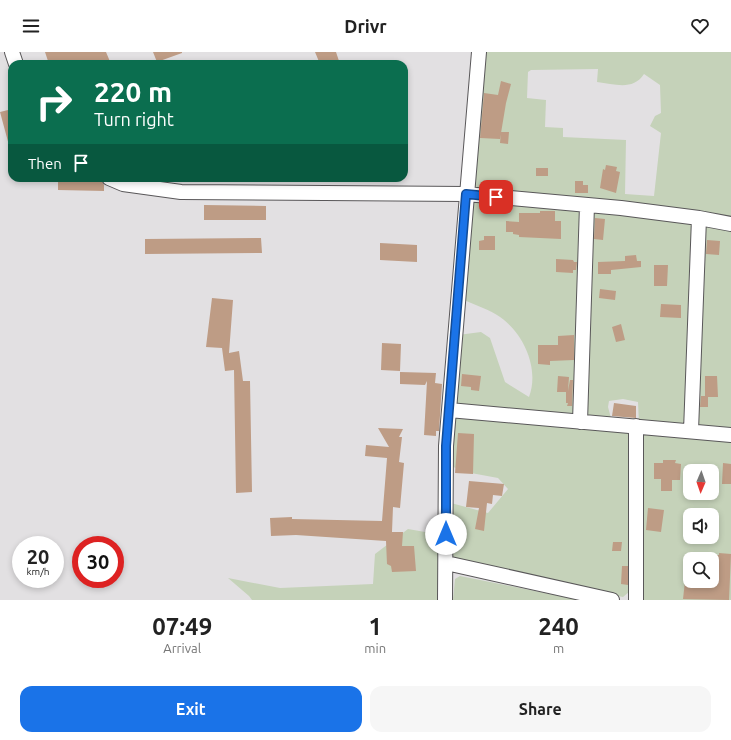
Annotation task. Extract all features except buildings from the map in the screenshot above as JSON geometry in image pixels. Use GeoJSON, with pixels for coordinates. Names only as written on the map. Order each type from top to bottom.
{"type":"FeatureCollection","features":[{"type":"Feature","properties":{"kind":"street"},"geometry":{"type":"LineString","coordinates":[[445,600],[446,446],[479,52]]}},
{"type":"Feature","properties":{"kind":"street"},"geometry":{"type":"LineString","coordinates":[[118,182],[123,184],[181,192],[466,194],[587,205],[699,218],[731,224]]}},
{"type":"Feature","properties":{"kind":"street"},"geometry":{"type":"LineString","coordinates":[[580,422],[587,205]]}},
{"type":"Feature","properties":{"kind":"street"},"geometry":{"type":"LineString","coordinates":[[691,431],[699,218]]}},
{"type":"Feature","properties":{"kind":"street"},"geometry":{"type":"LineString","coordinates":[[449,410],[731,435]]}},
{"type":"Feature","properties":{"kind":"street"},"geometry":{"type":"LineString","coordinates":[[636,426],[636,600]]}},
{"type":"Feature","properties":{"kind":"street"},"geometry":{"type":"LineString","coordinates":[[446,563],[612,600]]}},
{"type":"Feature","properties":{"kind":"green space"},"geometry":{"type":"Polygon","coordinates":[[[483,52],[731,52],[731,218],[473,190],[483,52]],[[598,69],[531,70],[528,72],[527,98],[546,100],[545,127],[563,128],[563,137],[626,140],[625,194],[654,196],[661,133],[650,126],[655,116],[661,113],[660,85],[644,74],[635,83],[629,85],[597,82],[598,69]]]}},
{"type":"Feature","properties":{"kind":"green space"},"geometry":{"type":"Polygon","coordinates":[[[468,199],[580,210],[577,415],[453,404],[458,335],[481,332],[490,338],[505,382],[529,397],[532,386],[531,363],[527,351],[515,330],[497,315],[460,298],[468,199]]]}},
{"type":"Feature","properties":{"kind":"green space"},"geometry":{"type":"Polygon","coordinates":[[[592,208],[693,222],[688,427],[639,424],[638,402],[623,399],[609,401],[608,407],[612,422],[587,418],[592,208]]]}},
{"type":"Feature","properties":{"kind":"green space"},"geometry":{"type":"Polygon","coordinates":[[[702,224],[731,228],[731,431],[695,428],[702,224]]]}},
{"type":"Feature","properties":{"kind":"green space"},"geometry":{"type":"Polygon","coordinates":[[[460,415],[631,432],[633,531],[629,592],[623,597],[450,560],[451,503],[488,513],[508,489],[498,478],[471,473],[450,466],[453,418],[460,415]]]}},
{"type":"Feature","properties":{"kind":"green space"},"geometry":{"type":"Polygon","coordinates":[[[640,432],[731,441],[731,600],[640,600],[640,432]]]}},
{"type":"Feature","properties":{"kind":"green space"},"geometry":{"type":"Polygon","coordinates":[[[408,529],[442,535],[440,600],[252,600],[228,578],[280,588],[373,584],[375,554],[408,529]]]}},
{"type":"Feature","properties":{"kind":"green space"},"geometry":{"type":"Polygon","coordinates":[[[460,576],[580,600],[453,600],[455,579],[460,576]]]}},
{"type":"Feature","properties":{"kind":"route"},"geometry":{"type":"LineString","coordinates":[[446,534],[446,446],[466,194],[496,197]]}}]}
